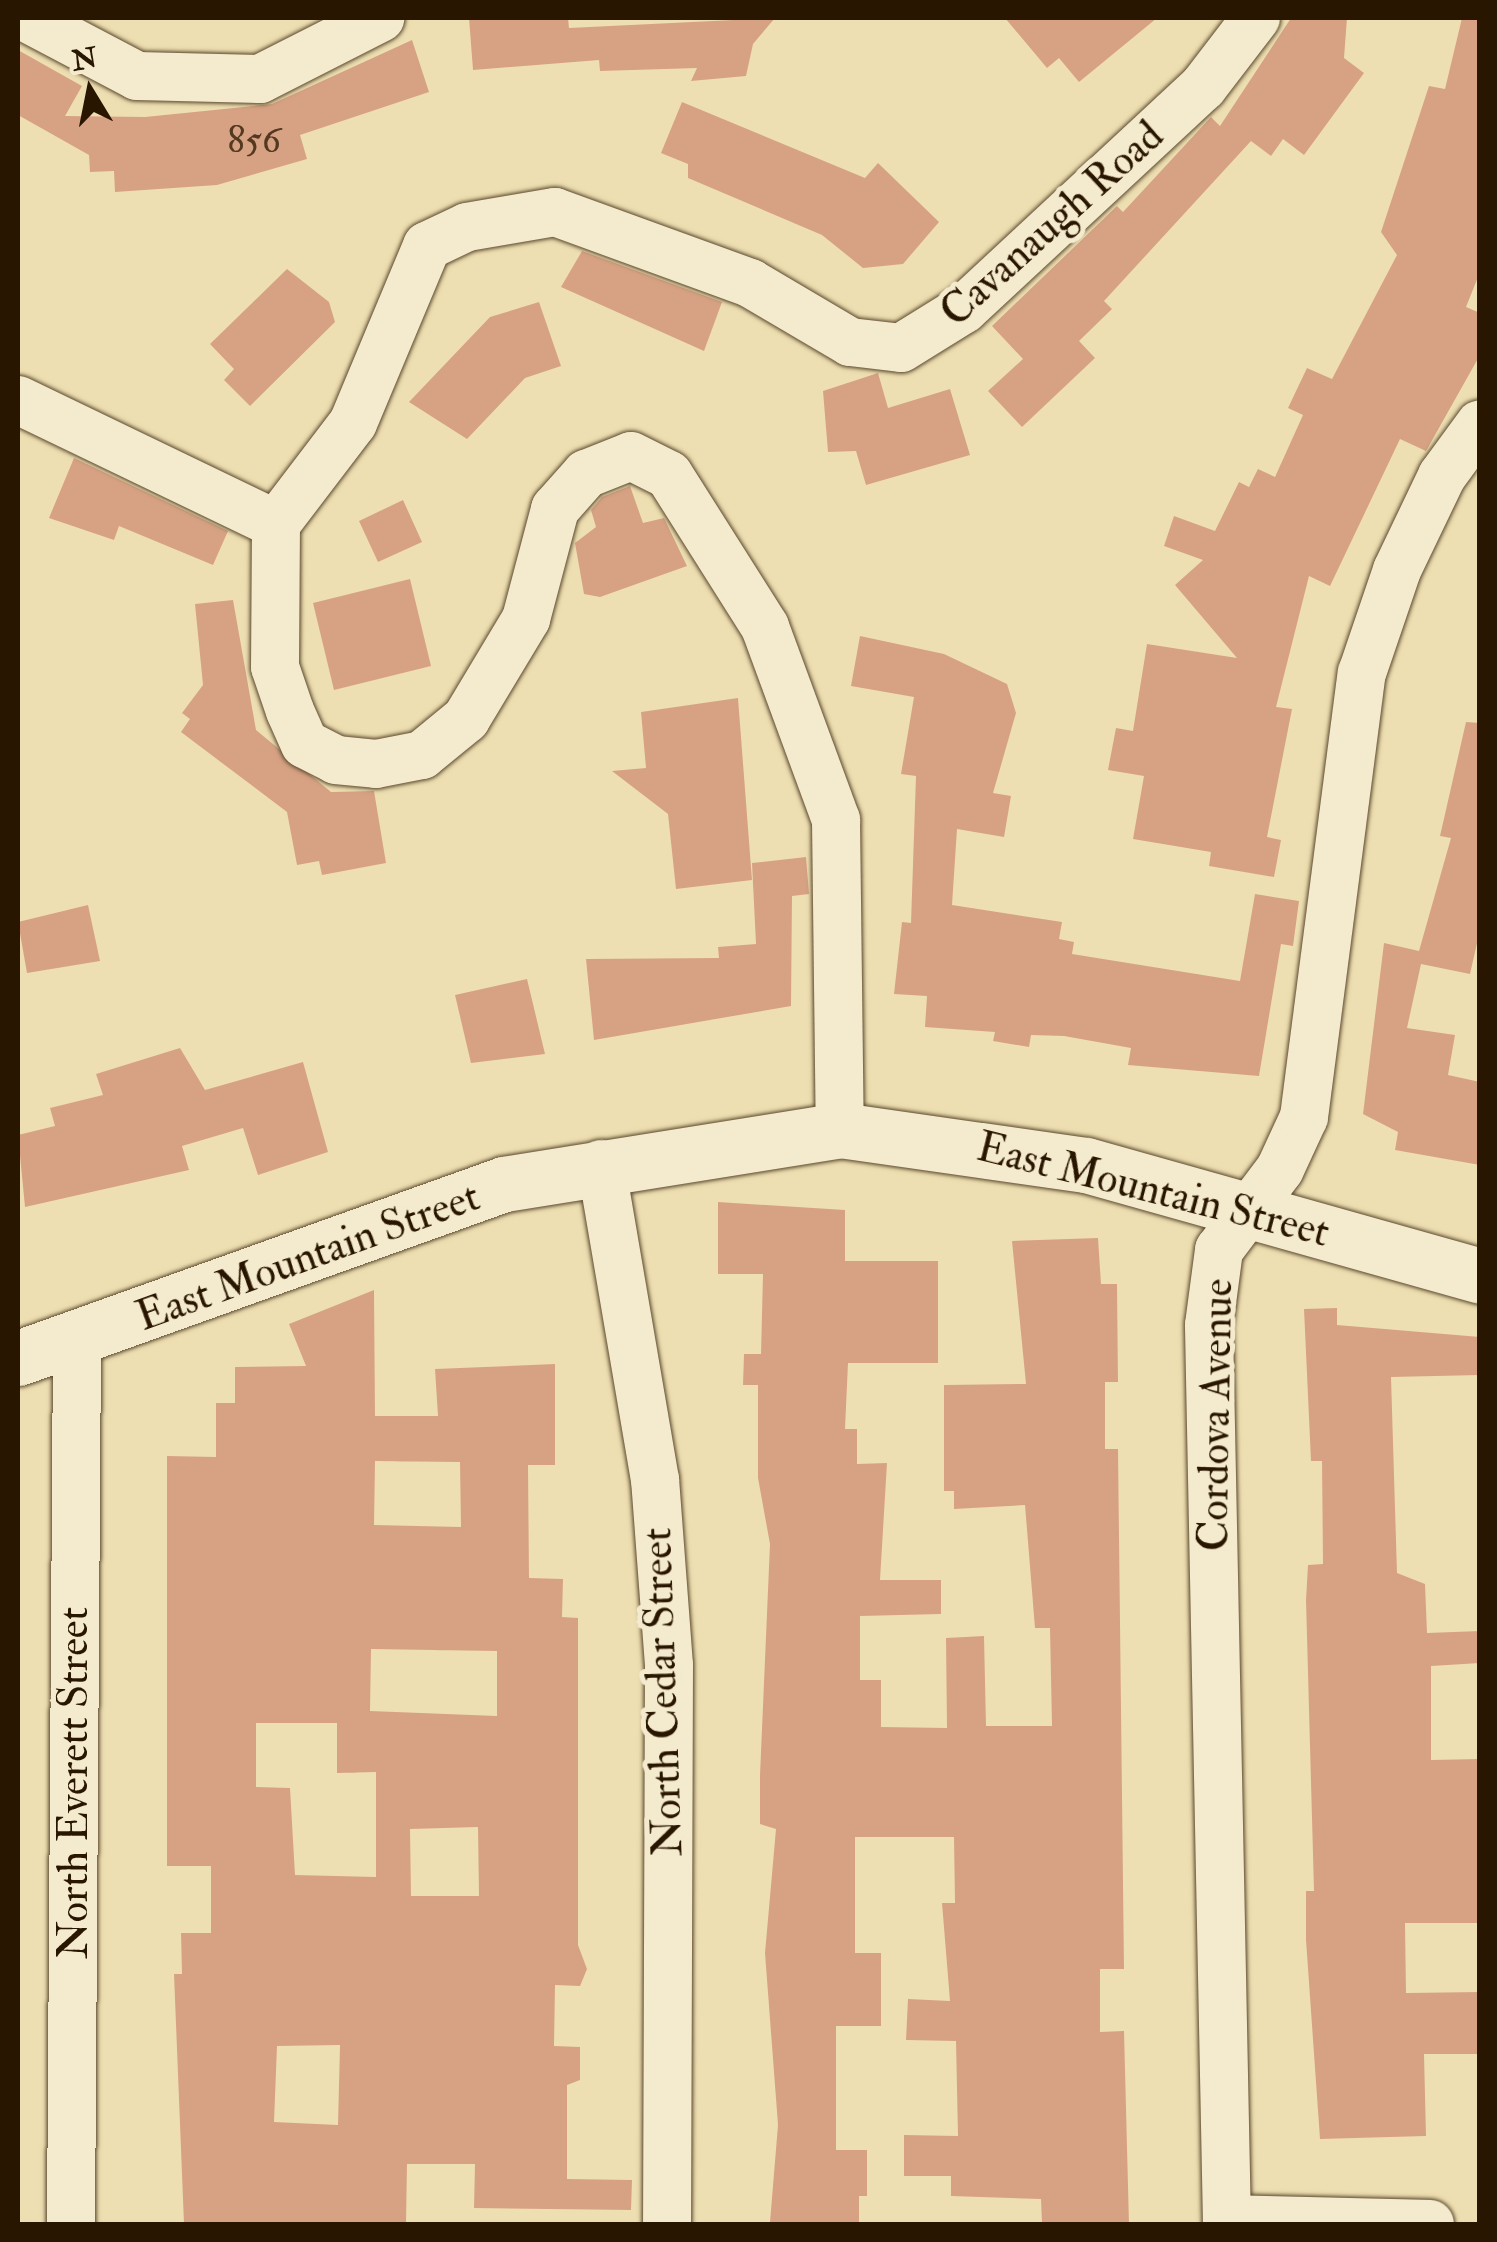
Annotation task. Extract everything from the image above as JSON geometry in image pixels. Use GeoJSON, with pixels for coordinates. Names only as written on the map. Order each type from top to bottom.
{"type":"FeatureCollection","features":[{"type":"Feature","properties":{"kind":"street"},"geometry":{"type":"LineString","coordinates":[[27,18],[137,76],[260,78],[380,18]]}},
{"type":"Feature","properties":{"kind":"street","name":"Cavanaugh Road"},"geometry":{"type":"LineString","coordinates":[[276,524],[354,422],[427,246],[467,227],[555,212],[750,283],[850,342],[901,348],[964,310],[1203,87],[1256,18]]}},
{"type":"Feature","properties":{"kind":"street"},"geometry":{"type":"LineString","coordinates":[[18,400],[276,524],[275,667],[290,710],[305,744],[376,764],[422,754],[466,720],[526,619],[555,509],[586,474],[631,456],[669,476],[764,627],[824,774],[842,858],[840,1130]]}},
{"type":"Feature","properties":{"kind":"street","name":"Cordova Avenue"},"geometry":{"type":"LineString","coordinates":[[1227,2222],[1209,1326],[1219,1250],[1245,1208],[1280,1169],[1304,1117],[1362,674],[1397,570],[1480,424]]}},
{"type":"Feature","properties":{"kind":"street","name":"East Mountain Street"},"geometry":{"type":"LineString","coordinates":[[18,1358],[77,1342],[393,1217],[601,1164],[840,1130],[989,1144],[1245,1208],[1480,1276]]}},
{"type":"Feature","properties":{"kind":"street","name":"North Cedar Street"},"geometry":{"type":"LineString","coordinates":[[601,1164],[655,1479],[669,1664],[667,2224]]}},
{"type":"Feature","properties":{"kind":"street","name":"North Everett Street"},"geometry":{"type":"LineString","coordinates":[[71,2224],[77,1342]]}},
{"type":"Feature","properties":{"kind":"street"},"geometry":{"type":"LineString","coordinates":[[1227,2222],[1430,2224]]}},
{"type":"Feature","properties":{"kind":"building"},"geometry":{"type":"Polygon","coordinates":[[[469,18],[568,18],[569,28],[775,18],[753,44],[746,76],[691,81],[697,68],[600,71],[599,60],[473,70],[469,18]]]}},
{"type":"Feature","properties":{"kind":"building"},"geometry":{"type":"Polygon","coordinates":[[[1005,18],[1157,18],[1079,82],[1059,58],[1047,68],[1005,18]]]}},
{"type":"Feature","properties":{"kind":"building"},"geometry":{"type":"Polygon","coordinates":[[[1291,18],[1347,18],[1344,58],[1364,73],[1304,155],[1283,139],[1271,156],[1251,141],[1104,301],[1112,309],[1079,341],[1095,358],[1022,427],[988,391],[1023,359],[992,326],[1117,206],[1123,212],[1211,117],[1220,126],[1291,18]]]}},
{"type":"Feature","properties":{"kind":"building"},"geometry":{"type":"Polygon","coordinates":[[[1462,18],[1480,18],[1480,272],[1466,307],[1480,313],[1480,355],[1426,451],[1400,439],[1330,586],[1309,576],[1276,707],[1292,709],[1267,837],[1281,840],[1274,877],[1209,866],[1211,852],[1133,839],[1144,776],[1108,770],[1116,728],[1133,731],[1147,644],[1237,658],[1175,585],[1203,560],[1164,546],[1174,516],[1215,531],[1239,482],[1249,487],[1258,469],[1275,477],[1303,415],[1288,408],[1307,368],[1332,379],[1397,255],[1381,232],[1429,86],[1445,89],[1462,18]]]}},
{"type":"Feature","properties":{"kind":"building"},"geometry":{"type":"Polygon","coordinates":[[[412,40],[429,92],[300,135],[307,159],[217,185],[115,192],[114,171],[90,172],[89,155],[18,115],[18,50],[82,86],[65,116],[145,117],[272,104],[412,40]]]}},
{"type":"Feature","properties":{"kind":"building"},"geometry":{"type":"Polygon","coordinates":[[[682,102],[865,178],[878,163],[939,222],[903,264],[863,268],[822,235],[688,178],[688,164],[661,153],[682,102]]]}},
{"type":"Feature","properties":{"kind":"building"},"geometry":{"type":"Polygon","coordinates":[[[582,251],[722,302],[704,351],[561,287],[582,251]]]}},
{"type":"Feature","properties":{"kind":"building"},"geometry":{"type":"Polygon","coordinates":[[[287,269],[329,302],[335,322],[250,406],[224,380],[234,369],[210,344],[287,269]]]}},
{"type":"Feature","properties":{"kind":"building"},"geometry":{"type":"Polygon","coordinates":[[[539,302],[561,366],[525,378],[467,439],[409,402],[490,317],[539,302]]]}},
{"type":"Feature","properties":{"kind":"building"},"geometry":{"type":"Polygon","coordinates":[[[878,373],[888,408],[950,389],[970,455],[866,485],[856,451],[828,452],[823,391],[878,373]]]}},
{"type":"Feature","properties":{"kind":"building"},"geometry":{"type":"Polygon","coordinates":[[[74,458],[228,531],[213,565],[119,526],[114,540],[49,518],[74,458]]]}},
{"type":"Feature","properties":{"kind":"building"},"geometry":{"type":"Polygon","coordinates":[[[630,486],[643,523],[664,518],[687,566],[600,597],[584,594],[575,543],[596,527],[591,510],[602,497],[630,486]]]}},
{"type":"Feature","properties":{"kind":"building"},"geometry":{"type":"Polygon","coordinates":[[[403,500],[422,542],[378,562],[359,521],[403,500]]]}},
{"type":"Feature","properties":{"kind":"building"},"geometry":{"type":"Polygon","coordinates":[[[410,579],[431,666],[334,690],[313,603],[410,579]]]}},
{"type":"Feature","properties":{"kind":"building"},"geometry":{"type":"Polygon","coordinates":[[[233,600],[256,730],[331,792],[374,791],[386,863],[322,875],[319,861],[297,865],[287,812],[181,732],[190,719],[182,713],[203,685],[195,604],[233,600]]]}},
{"type":"Feature","properties":{"kind":"building"},"geometry":{"type":"Polygon","coordinates":[[[860,636],[944,654],[1007,684],[1016,713],[993,793],[1011,796],[1004,837],[957,829],[952,905],[1062,922],[1059,939],[1074,942],[1072,954],[1240,981],[1255,894],[1299,901],[1293,946],[1281,944],[1259,1076],[1128,1065],[1131,1048],[1064,1036],[1031,1035],[1029,1047],[993,1041],[995,1032],[925,1027],[927,996],[894,994],[902,922],[911,923],[916,776],[901,774],[914,697],[851,686],[860,636]]]}},
{"type":"Feature","properties":{"kind":"building"},"geometry":{"type":"Polygon","coordinates":[[[738,698],[752,880],[676,889],[668,814],[612,771],[646,768],[641,712],[738,698]]]}},
{"type":"Feature","properties":{"kind":"building"},"geometry":{"type":"Polygon","coordinates":[[[1466,722],[1480,723],[1480,930],[1470,974],[1421,964],[1407,1028],[1455,1035],[1448,1075],[1480,1082],[1480,1165],[1395,1150],[1398,1132],[1363,1114],[1384,943],[1419,951],[1451,838],[1440,836],[1466,722]]]}},
{"type":"Feature","properties":{"kind":"building"},"geometry":{"type":"Polygon","coordinates":[[[806,857],[809,894],[792,896],[791,1006],[594,1040],[586,959],[719,958],[718,947],[756,944],[752,863],[806,857]]]}},
{"type":"Feature","properties":{"kind":"building"},"geometry":{"type":"Polygon","coordinates":[[[88,905],[100,961],[27,973],[18,922],[88,905]]]}},
{"type":"Feature","properties":{"kind":"building"},"geometry":{"type":"Polygon","coordinates":[[[527,979],[545,1054],[471,1063],[455,995],[527,979]]]}},
{"type":"Feature","properties":{"kind":"building"},"geometry":{"type":"Polygon","coordinates":[[[180,1048],[205,1090],[303,1062],[328,1152],[258,1175],[243,1128],[182,1146],[189,1170],[25,1207],[18,1135],[55,1126],[50,1108],[103,1095],[96,1074],[180,1048]]]}},
{"type":"Feature","properties":{"kind":"building"},"geometry":{"type":"Polygon","coordinates":[[[718,1202],[845,1210],[845,1261],[938,1261],[938,1363],[848,1363],[845,1429],[857,1429],[857,1464],[887,1463],[880,1580],[941,1580],[941,1614],[860,1616],[860,1680],[881,1680],[881,1727],[947,1728],[946,1638],[984,1636],[986,1726],[1052,1726],[1050,1628],[1035,1628],[1025,1505],[954,1509],[954,1491],[944,1491],[944,1385],[1026,1384],[1012,1241],[1098,1238],[1101,1284],[1117,1284],[1118,1382],[1105,1382],[1105,1449],[1118,1449],[1124,1969],[1100,1969],[1100,2032],[1124,2031],[1129,2224],[1042,2224],[1041,2199],[951,2196],[951,2176],[904,2176],[904,2135],[958,2136],[956,2041],[906,2040],[908,1999],[950,2001],[942,1903],[955,1903],[954,1837],[855,1837],[855,1953],[881,1953],[881,2026],[836,2026],[836,2150],[867,2150],[867,2196],[859,2196],[859,2222],[770,2222],[778,2125],[765,1953],[776,1829],[760,1824],[760,1775],[770,1544],[758,1478],[758,1385],[743,1385],[744,1354],[761,1354],[763,1274],[718,1274],[718,1202]]]}},
{"type":"Feature","properties":{"kind":"building"},"geometry":{"type":"Polygon","coordinates":[[[374,1290],[375,1416],[438,1416],[435,1369],[555,1364],[555,1465],[528,1465],[529,1578],[563,1579],[562,1617],[578,1618],[578,1945],[587,1969],[580,1986],[555,1985],[554,2046],[580,2047],[580,2080],[567,2085],[567,2179],[632,2180],[631,2210],[474,2208],[475,2164],[407,2164],[406,2224],[184,2224],[174,1974],[182,1974],[181,1933],[211,1933],[211,1866],[167,1866],[167,1456],[216,1457],[216,1403],[235,1403],[235,1367],[306,1366],[289,1324],[374,1290]],[[375,1461],[374,1525],[461,1527],[460,1462],[375,1461]],[[371,1649],[370,1711],[497,1716],[497,1651],[371,1649]],[[256,1723],[256,1787],[290,1788],[295,1875],[376,1877],[376,1772],[337,1773],[337,1723],[256,1723]],[[478,1827],[410,1829],[411,1896],[479,1896],[478,1827]],[[340,2045],[277,2046],[274,2122],[338,2125],[340,2045]]]}},
{"type":"Feature","properties":{"kind":"building"},"geometry":{"type":"Polygon","coordinates":[[[1337,1308],[1337,1325],[1480,1337],[1480,1375],[1391,1377],[1397,1573],[1425,1584],[1427,1633],[1480,1631],[1480,1663],[1431,1666],[1431,1760],[1480,1759],[1480,1923],[1405,1923],[1406,1993],[1480,1992],[1480,2054],[1424,2054],[1426,2136],[1320,2139],[1306,1940],[1306,1891],[1314,1891],[1306,1600],[1308,1565],[1323,1564],[1322,1461],[1311,1461],[1304,1309],[1337,1308]]]}}]}
